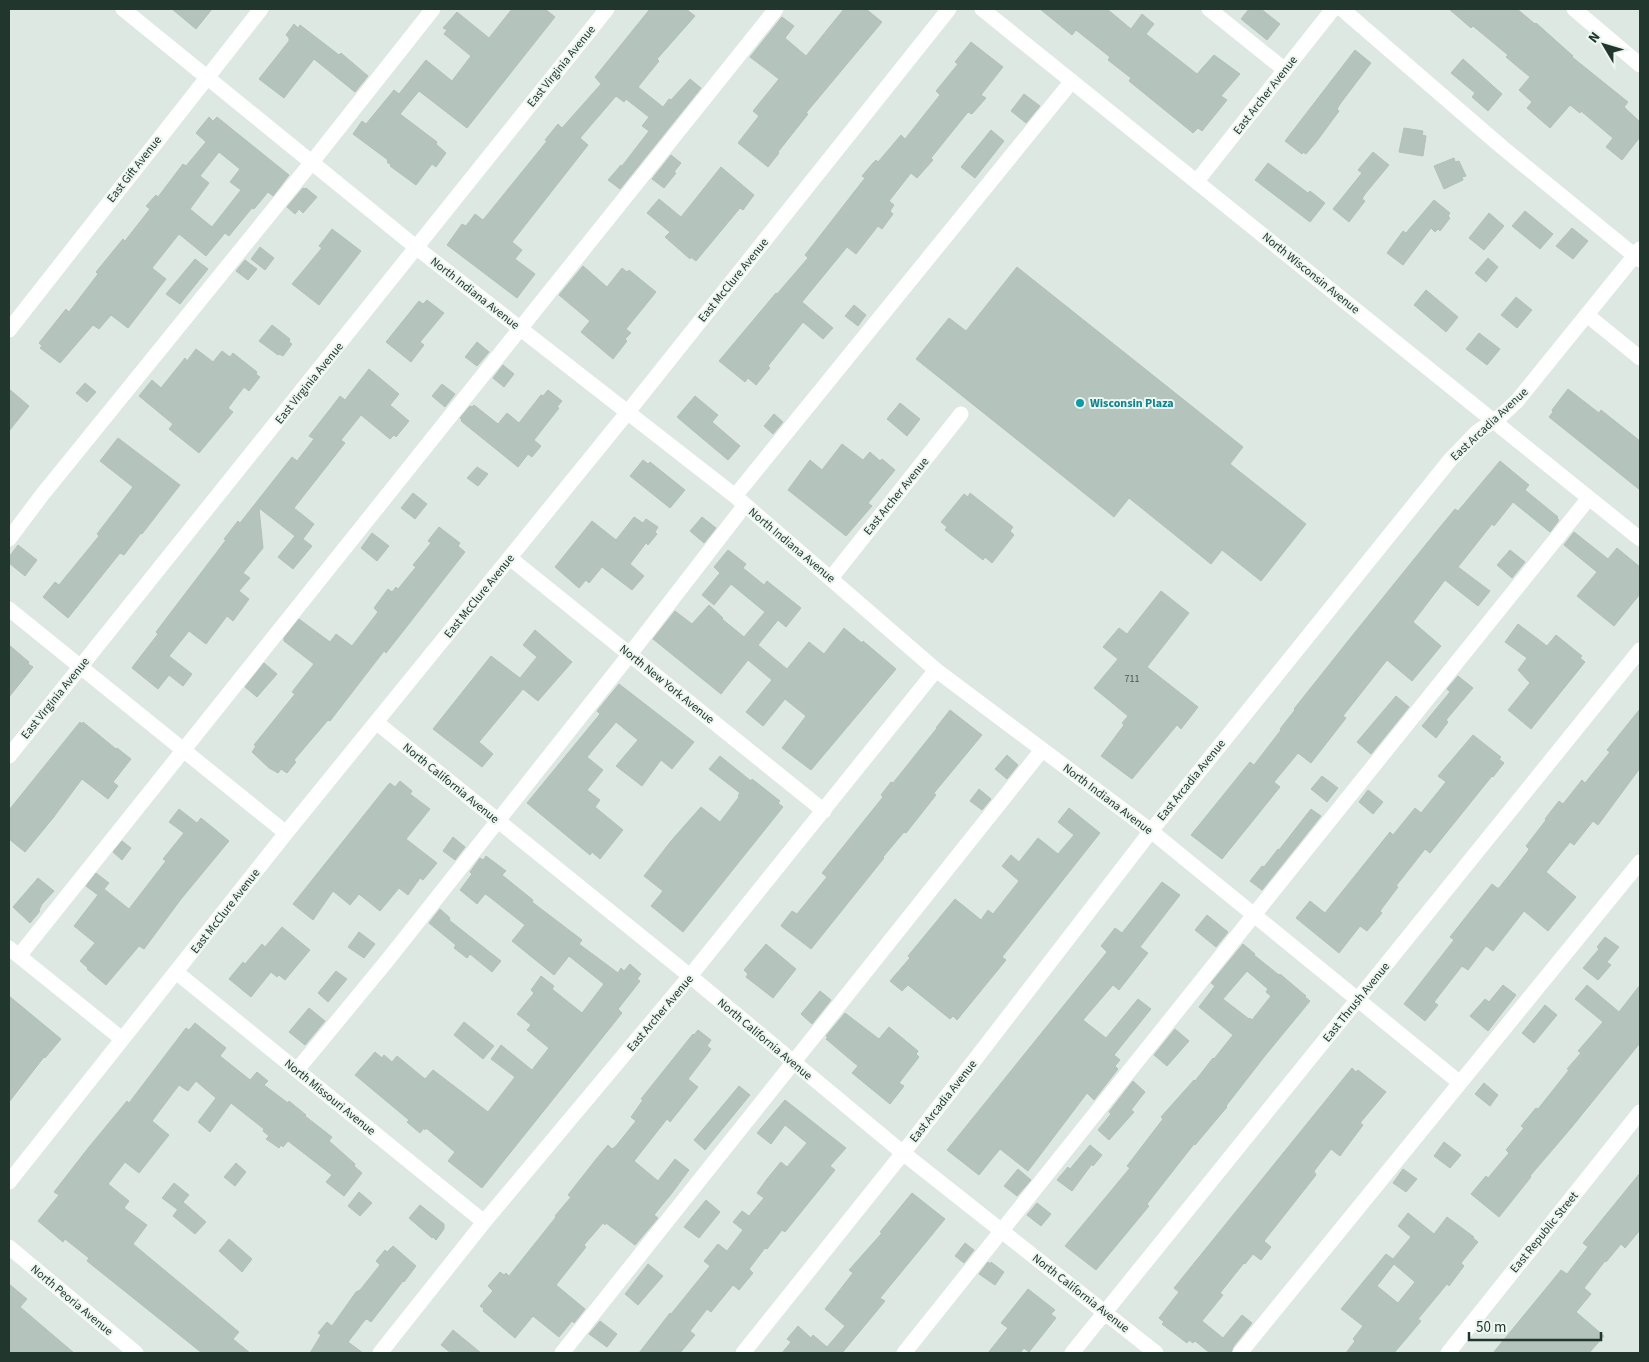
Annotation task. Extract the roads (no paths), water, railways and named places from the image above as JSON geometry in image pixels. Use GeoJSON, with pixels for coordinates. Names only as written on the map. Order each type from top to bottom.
{"type":"FeatureCollection","features":[{"type":"Feature","properties":{"kind":"street","name":"North Indiana Avenue"},"geometry":{"type":"LineString","coordinates":[[123,9],[417,248],[740,501],[936,670],[1151,830],[1460,1083]]}},
{"type":"Feature","properties":{"kind":"street","name":"East Gift Avenue"},"geometry":{"type":"LineString","coordinates":[[9,330],[261,9]]}},
{"type":"Feature","properties":{"kind":"street"},"geometry":{"type":"LineString","coordinates":[[9,539],[42,495],[312,162],[433,9]]}},
{"type":"Feature","properties":{"kind":"street","name":"East Virginia Avenue"},"geometry":{"type":"LineString","coordinates":[[9,756],[607,9]]}},
{"type":"Feature","properties":{"kind":"street"},"geometry":{"type":"LineString","coordinates":[[122,1039],[14,952],[182,749],[776,9]]}},
{"type":"Feature","properties":{"kind":"street","name":"East McClure Avenue"},"geometry":{"type":"LineString","coordinates":[[9,1182],[286,833],[510,558],[949,9]]}},
{"type":"Feature","properties":{"kind":"street","name":"North Wisconsin Avenue"},"geometry":{"type":"LineString","coordinates":[[982,9],[1640,539]]}},
{"type":"Feature","properties":{"kind":"street"},"geometry":{"type":"LineString","coordinates":[[1209,9],[1285,70]]}},
{"type":"Feature","properties":{"kind":"street","name":"East Archer Avenue"},"geometry":{"type":"LineString","coordinates":[[1197,181],[1333,9]]}},
{"type":"Feature","properties":{"kind":"street"},"geometry":{"type":"LineString","coordinates":[[1342,9],[1503,148],[1638,255]]}},
{"type":"Feature","properties":{"kind":"street"},"geometry":{"type":"LineString","coordinates":[[1574,9],[1640,65]]}},
{"type":"Feature","properties":{"kind":"street"},"geometry":{"type":"LineString","coordinates":[[297,1070],[386,962],[630,654],[740,501],[1072,81]]}},
{"type":"Feature","properties":{"kind":"street","name":"East Arcadia Avenue"},"geometry":{"type":"LineString","coordinates":[[743,1353],[903,1153],[1151,830],[1450,460],[1477,432],[1510,408],[1523,394],[1638,255]]}},
{"type":"Feature","properties":{"kind":"street"},"geometry":{"type":"LineString","coordinates":[[1586,316],[1640,358]]}},
{"type":"Feature","properties":{"kind":"street","name":"East Archer Avenue"},"geometry":{"type":"LineString","coordinates":[[830,578],[961,414]]}},
{"type":"Feature","properties":{"kind":"street"},"geometry":{"type":"LineString","coordinates":[[904,1353],[1589,498]]}},
{"type":"Feature","properties":{"kind":"street","name":"North New York Avenue"},"geometry":{"type":"LineString","coordinates":[[510,558],[824,811]]}},
{"type":"Feature","properties":{"kind":"street"},"geometry":{"type":"LineString","coordinates":[[9,609],[286,833]]}},
{"type":"Feature","properties":{"kind":"street","name":"East Thrush Avenue"},"geometry":{"type":"LineString","coordinates":[[1072,1353],[1640,650]]}},
{"type":"Feature","properties":{"kind":"street","name":"East Archer Avenue"},"geometry":{"type":"LineString","coordinates":[[380,1353],[484,1222],[690,976],[936,670]]}},
{"type":"Feature","properties":{"kind":"street","name":"North California Avenue"},"geometry":{"type":"LineString","coordinates":[[376,722],[690,976],[903,1153],[1156,1353]]}},
{"type":"Feature","properties":{"kind":"street"},"geometry":{"type":"LineString","coordinates":[[562,1353],[1042,750]]}},
{"type":"Feature","properties":{"kind":"street"},"geometry":{"type":"LineString","coordinates":[[1240,1353],[1640,862]]}},
{"type":"Feature","properties":{"kind":"street","name":"North Missouri Avenue"},"geometry":{"type":"LineString","coordinates":[[176,972],[484,1222]]}},
{"type":"Feature","properties":{"kind":"street","name":"East Republic Street"},"geometry":{"type":"LineString","coordinates":[[1448,1353],[1640,1112]]}},
{"type":"Feature","properties":{"kind":"street","name":"North Peoria Avenue"},"geometry":{"type":"LineString","coordinates":[[9,1247],[136,1353]]}},
{"type":"Feature","properties":{"kind":"place","name":"Wisconsin Plaza"},"geometry":{"type":"Point","coordinates":[1080,403]}}]}
